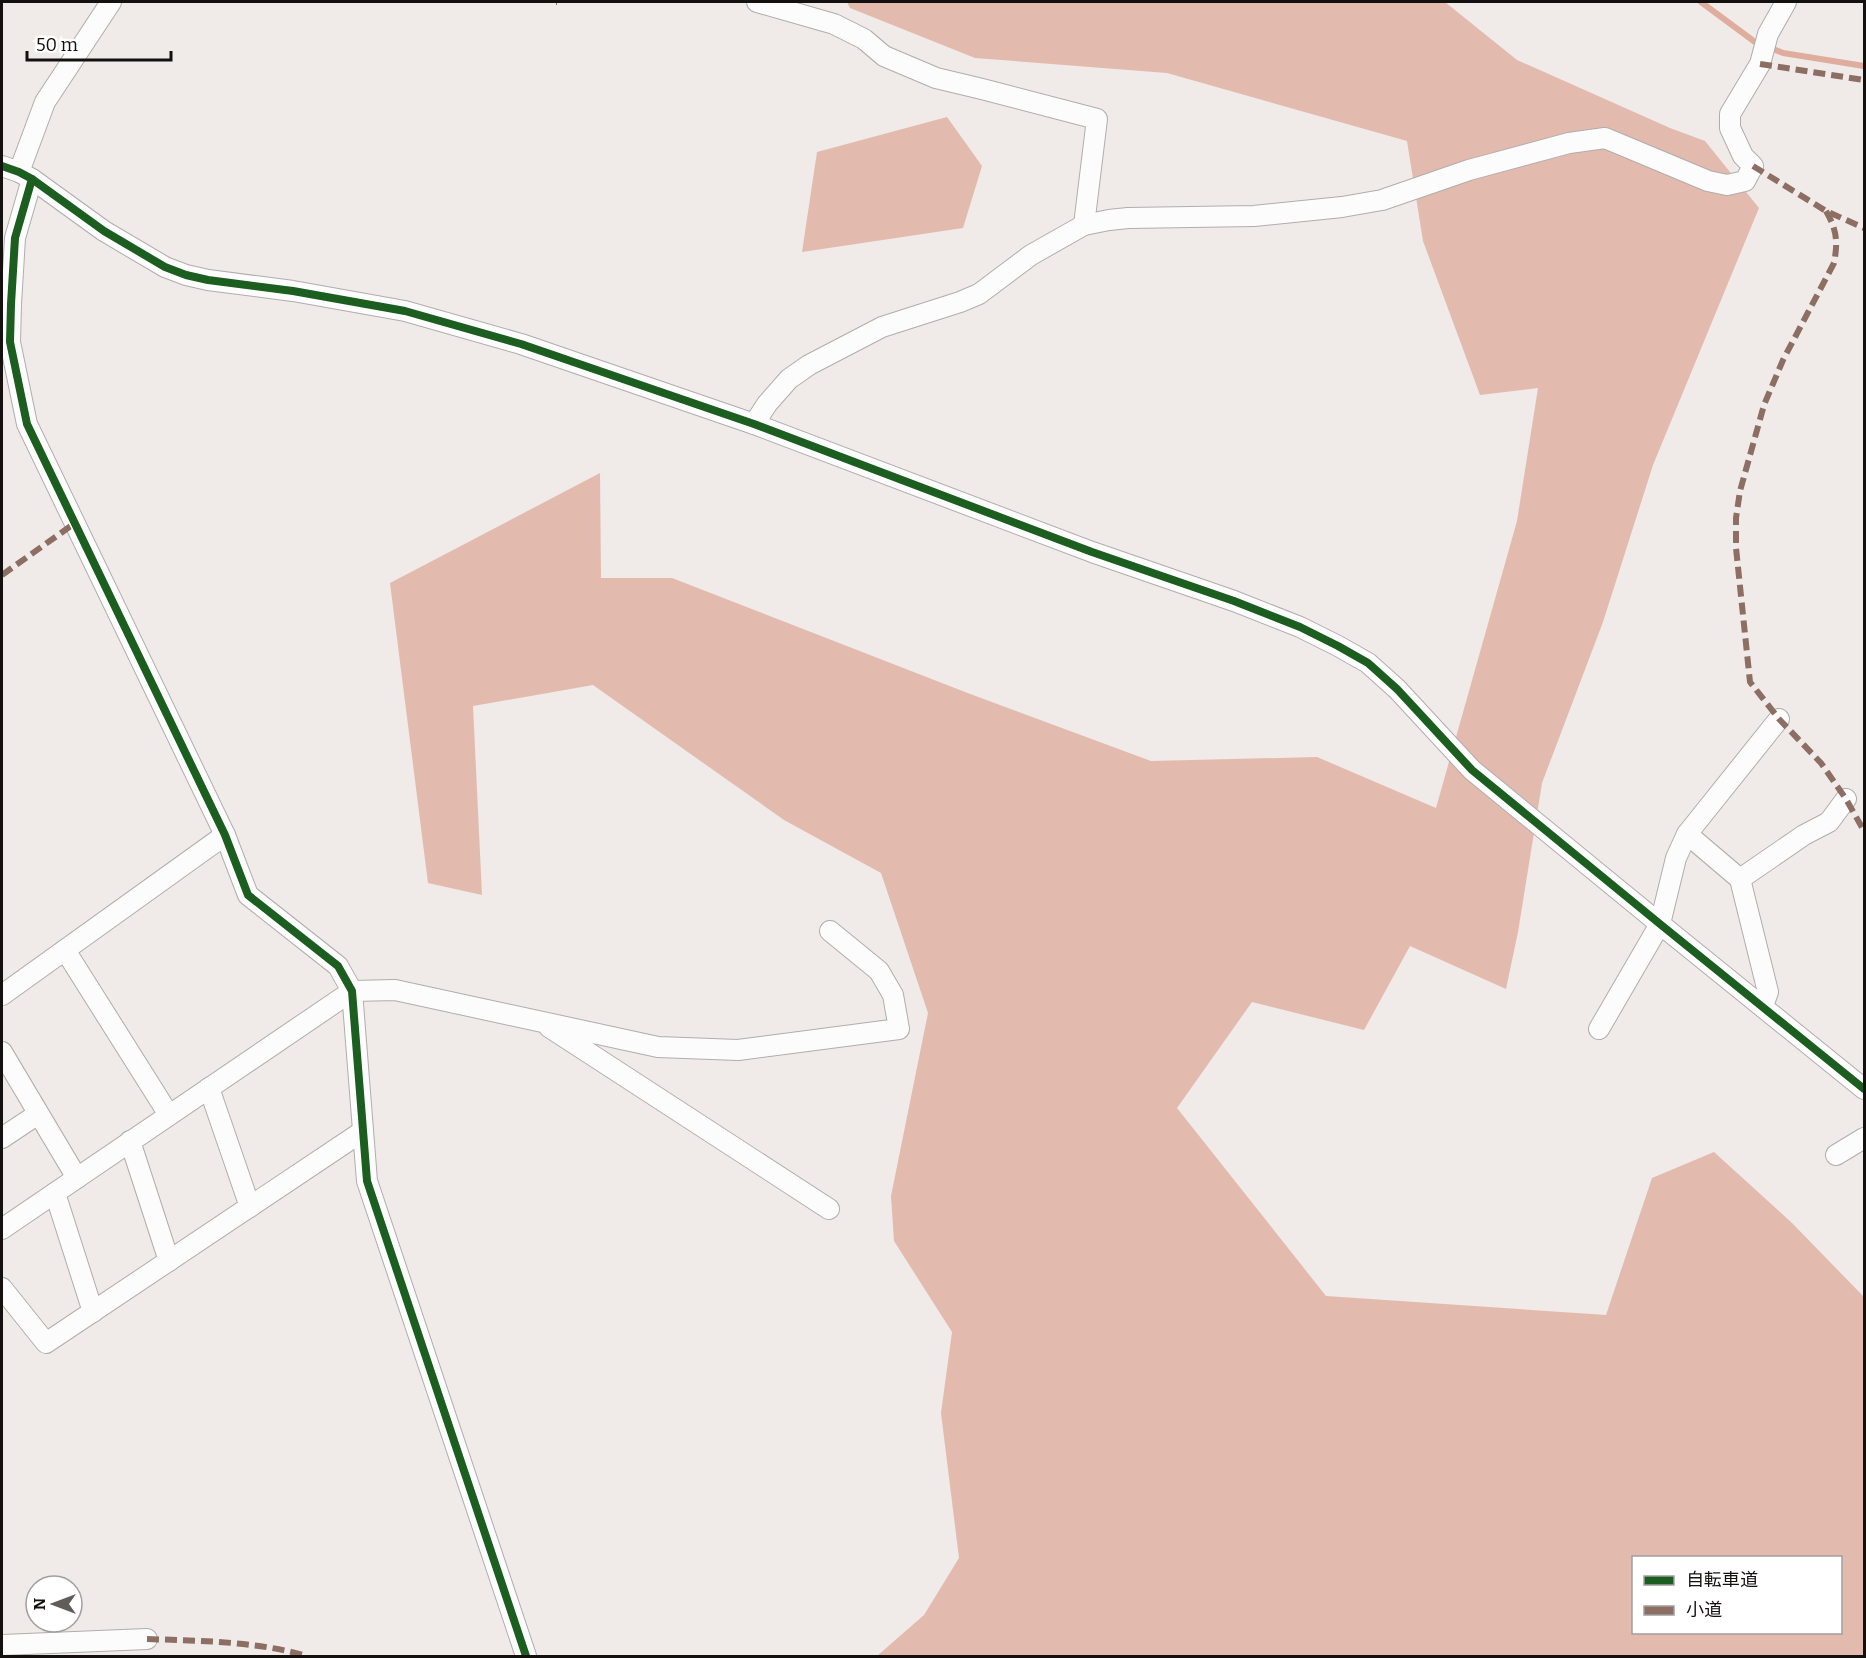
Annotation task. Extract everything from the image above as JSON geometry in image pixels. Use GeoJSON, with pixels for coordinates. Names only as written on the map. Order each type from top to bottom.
{"type":"FeatureCollection","features":[{"type":"Feature","properties":{"kind":"street"},"geometry":{"type":"LineString","coordinates":[[111,2],[45,102],[17,172],[10,342],[27,424],[225,835],[248,895],[338,966],[352,991],[367,1181],[526,1656]]}},
{"type":"Feature","properties":{"kind":"street"},"geometry":{"type":"LineString","coordinates":[[757,2],[834,24],[864,39],[884,56],[936,78],[1097,119],[1084,225]]}},
{"type":"Feature","properties":{"kind":"street"},"geometry":{"type":"LineString","coordinates":[[754,424],[767,404],[789,379],[809,365],[882,327],[979,294],[1031,255],[1084,225],[1128,218],[1254,216],[1342,207],[1382,200],[1469,170],[1569,143],[1605,138],[1708,181],[1726,184],[1745,181],[1754,166],[1743,156],[1730,128],[1730,114],[1760,64],[1768,34],[1786,2]]}},
{"type":"Feature","properties":{"kind":"street"},"geometry":{"type":"LineString","coordinates":[[17,172],[104,231],[165,267],[186,275],[293,291],[405,312],[521,344],[754,424],[1092,552],[1234,601],[1300,627],[1368,663],[1397,689],[1472,770],[1864,1089]]}},
{"type":"Feature","properties":{"kind":"street"},"geometry":{"type":"LineString","coordinates":[[1599,1029],[1660,924],[1676,858],[1688,834],[1779,720]]}},
{"type":"Feature","properties":{"kind":"street"},"geometry":{"type":"LineString","coordinates":[[1740,879],[1804,835],[1829,822],[1846,798]]}},
{"type":"Feature","properties":{"kind":"street"},"geometry":{"type":"LineString","coordinates":[[1688,834],[1740,879],[1768,992],[1763,1006]]}},
{"type":"Feature","properties":{"kind":"street"},"geometry":{"type":"LineString","coordinates":[[2,995],[225,835]]}},
{"type":"Feature","properties":{"kind":"street"},"geometry":{"type":"LineString","coordinates":[[2,1229],[352,991],[395,990],[658,1047],[738,1050],[899,1029],[893,995],[879,971],[830,931]]}},
{"type":"Feature","properties":{"kind":"street"},"geometry":{"type":"LineString","coordinates":[[65,950],[169,1115]]}},
{"type":"Feature","properties":{"kind":"street"},"geometry":{"type":"LineString","coordinates":[[539,1021],[829,1209]]}},
{"type":"Feature","properties":{"kind":"street"},"geometry":{"type":"LineString","coordinates":[[2,1052],[77,1178]]}},
{"type":"Feature","properties":{"kind":"street"},"geometry":{"type":"LineString","coordinates":[[208,1088],[250,1206]]}},
{"type":"Feature","properties":{"kind":"street"},"geometry":{"type":"LineString","coordinates":[[2,1138],[38,1114]]}},
{"type":"Feature","properties":{"kind":"street"},"geometry":{"type":"LineString","coordinates":[[2,1288],[46,1343],[363,1131]]}},
{"type":"Feature","properties":{"kind":"street"},"geometry":{"type":"LineString","coordinates":[[1836,1155],[1864,1138]]}},
{"type":"Feature","properties":{"kind":"street"},"geometry":{"type":"LineString","coordinates":[[130,1141],[169,1261]]}},
{"type":"Feature","properties":{"kind":"street"},"geometry":{"type":"LineString","coordinates":[[55,1193],[93,1312]]}},
{"type":"Feature","properties":{"kind":"street"},"geometry":{"type":"LineString","coordinates":[[2,1645],[147,1639]]}},
{"type":"Feature","properties":{"kind":"shaded area"},"geometry":{"type":"Polygon","coordinates":[[[847,2],[1445,2],[1517,60],[1670,128],[1705,141],[1759,208],[1653,465],[1603,622],[1542,783],[1518,932],[1506,989],[1410,946],[1364,1030],[1252,1002],[1177,1108],[1326,1296],[1606,1315],[1652,1178],[1714,1152],[1792,1223],[1864,1297],[1864,1656],[877,1656],[924,1615],[959,1558],[941,1413],[952,1332],[894,1241],[891,1196],[928,1013],[881,873],[784,820],[593,685],[473,706],[482,895],[428,883],[390,583],[600,473],[601,578],[672,578],[965,692],[1151,761],[1317,757],[1436,808],[1517,521],[1538,388],[1480,395],[1423,241],[1407,141],[1167,73],[975,58],[850,8],[847,2]]]}},
{"type":"Feature","properties":{"kind":"shaded area"},"geometry":{"type":"Polygon","coordinates":[[[947,117],[982,166],[963,228],[802,252],[817,152],[947,117]]]}},
{"type":"Feature","properties":{"kind":"waterway"},"geometry":{"type":"LineString","coordinates":[[1701,2],[1755,42],[1783,53],[1864,66]]}},
{"type":"Feature","properties":{"kind":"marked path"},"geometry":{"type":"LineString","coordinates":[[1760,64],[1864,80]]}},
{"type":"Feature","properties":{"kind":"marked path"},"geometry":{"type":"LineString","coordinates":[[1753,166],[1826,211],[1864,228]]}},
{"type":"Feature","properties":{"kind":"marked path"},"geometry":{"type":"LineString","coordinates":[[1826,211],[1836,236],[1834,263],[1783,360],[1764,405],[1740,491],[1736,518],[1736,548],[1750,682],[1779,719],[1821,763],[1846,799],[1864,831]]}},
{"type":"Feature","properties":{"kind":"marked path"},"geometry":{"type":"LineString","coordinates":[[2,575],[75,523]]}},
{"type":"Feature","properties":{"kind":"marked path"},"geometry":{"type":"LineString","coordinates":[[147,1639],[208,1641],[268,1647],[307,1656]]}},
{"type":"Feature","properties":{"kind":"cycle path"},"geometry":{"type":"LineString","coordinates":[[2,166],[32,179],[104,231],[165,267],[186,275],[405,311],[521,344],[754,424],[1092,552],[1234,601],[1300,627],[1368,663],[1397,689],[1472,770],[1864,1089]]}},
{"type":"Feature","properties":{"kind":"cycle path"},"geometry":{"type":"LineString","coordinates":[[32,179],[15,238],[10,342],[27,424],[225,835],[248,895],[338,966],[352,991],[367,1181],[526,1656]]}}]}
